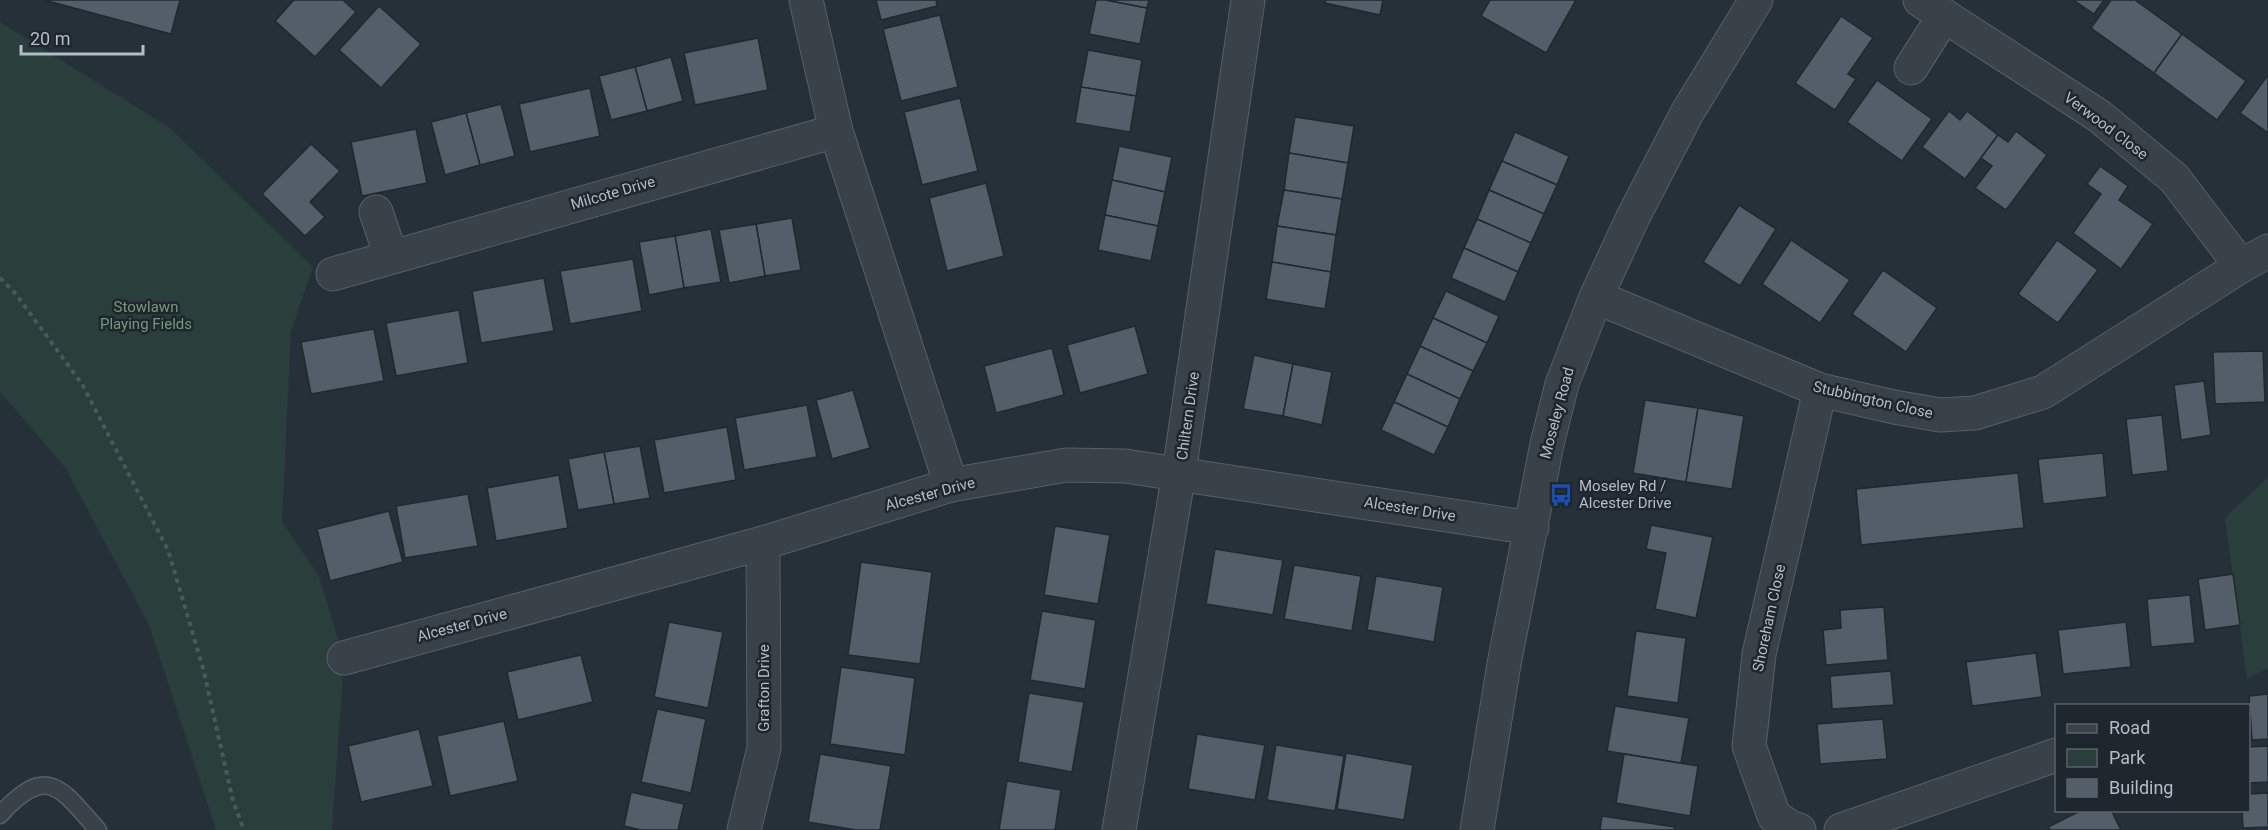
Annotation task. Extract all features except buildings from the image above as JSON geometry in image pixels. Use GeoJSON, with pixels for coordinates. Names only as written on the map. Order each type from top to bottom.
{"type":"FeatureCollection","features":[{"type":"Feature","properties":{"kind":"street"},"geometry":{"type":"LineString","coordinates":[[806,0],[836,131],[951,485]]}},
{"type":"Feature","properties":{"kind":"street","name":"Chiltern Drive"},"geometry":{"type":"LineString","coordinates":[[1119,830],[1179,474],[1248,0]]}},
{"type":"Feature","properties":{"kind":"street","name":"Moseley Road"},"geometry":{"type":"LineString","coordinates":[[1477,830],[1504,664],[1547,444],[1562,384],[1596,297],[1633,218],[1687,113],[1756,0]]}},
{"type":"Feature","properties":{"kind":"street","name":"Verwood Close"},"geometry":{"type":"LineString","coordinates":[[1911,68],[1932,8],[2099,116],[2174,178],[2254,259]]}},
{"type":"Feature","properties":{"kind":"street","name":"Milcote Drive"},"geometry":{"type":"LineString","coordinates":[[333,274],[836,131]]}},
{"type":"Feature","properties":{"kind":"street"},"geometry":{"type":"LineString","coordinates":[[376,212],[391,256]]}},
{"type":"Feature","properties":{"kind":"street","name":"Stubbington Close"},"geometry":{"type":"LineString","coordinates":[[1596,297],[1820,390],[1940,415],[1975,413],[2043,392],[2254,259]]}},
{"type":"Feature","properties":{"kind":"street","name":"Shoreham Close"},"geometry":{"type":"LineString","coordinates":[[1799,830],[1774,816],[1749,746],[1759,654],[1820,390]]}},
{"type":"Feature","properties":{"kind":"street","name":"Alcester Drive"},"geometry":{"type":"LineString","coordinates":[[344,658],[763,543],[951,485],[1066,465],[1125,466],[1532,528]]}},
{"type":"Feature","properties":{"kind":"street","name":"Grafton Drive"},"geometry":{"type":"LineString","coordinates":[[744,830],[764,748],[763,543]]}},
{"type":"Feature","properties":{"kind":"street"},"geometry":{"type":"LineString","coordinates":[[1841,830],[2055,755]]}},
{"type":"Feature","properties":{"kind":"lane"},"geometry":{"type":"LineString","coordinates":[[0,814],[27,792],[40,785],[49,784],[62,791],[98,830]]}},
{"type":"Feature","properties":{"kind":"path"},"geometry":{"type":"LineString","coordinates":[[0,278],[15,293],[82,384],[168,550],[202,668],[233,801],[244,830]]}},
{"type":"Feature","properties":{"kind":"green space","name":"Stowlawn Playing Fields"},"geometry":{"type":"Polygon","coordinates":[[[0,22],[170,128],[313,267],[291,331],[282,522],[319,576],[344,658],[332,830],[216,830],[149,625],[65,467],[0,392],[0,22]]]}},
{"type":"Feature","properties":{"kind":"green space"},"geometry":{"type":"Polygon","coordinates":[[[2268,477],[2268,668],[2247,679],[2225,518],[2268,477]]]}},
{"type":"Feature","properties":{"kind":"place","name":"Moseley Rd / Alcester Drive"},"geometry":{"type":"Point","coordinates":[1561,495]}}]}
